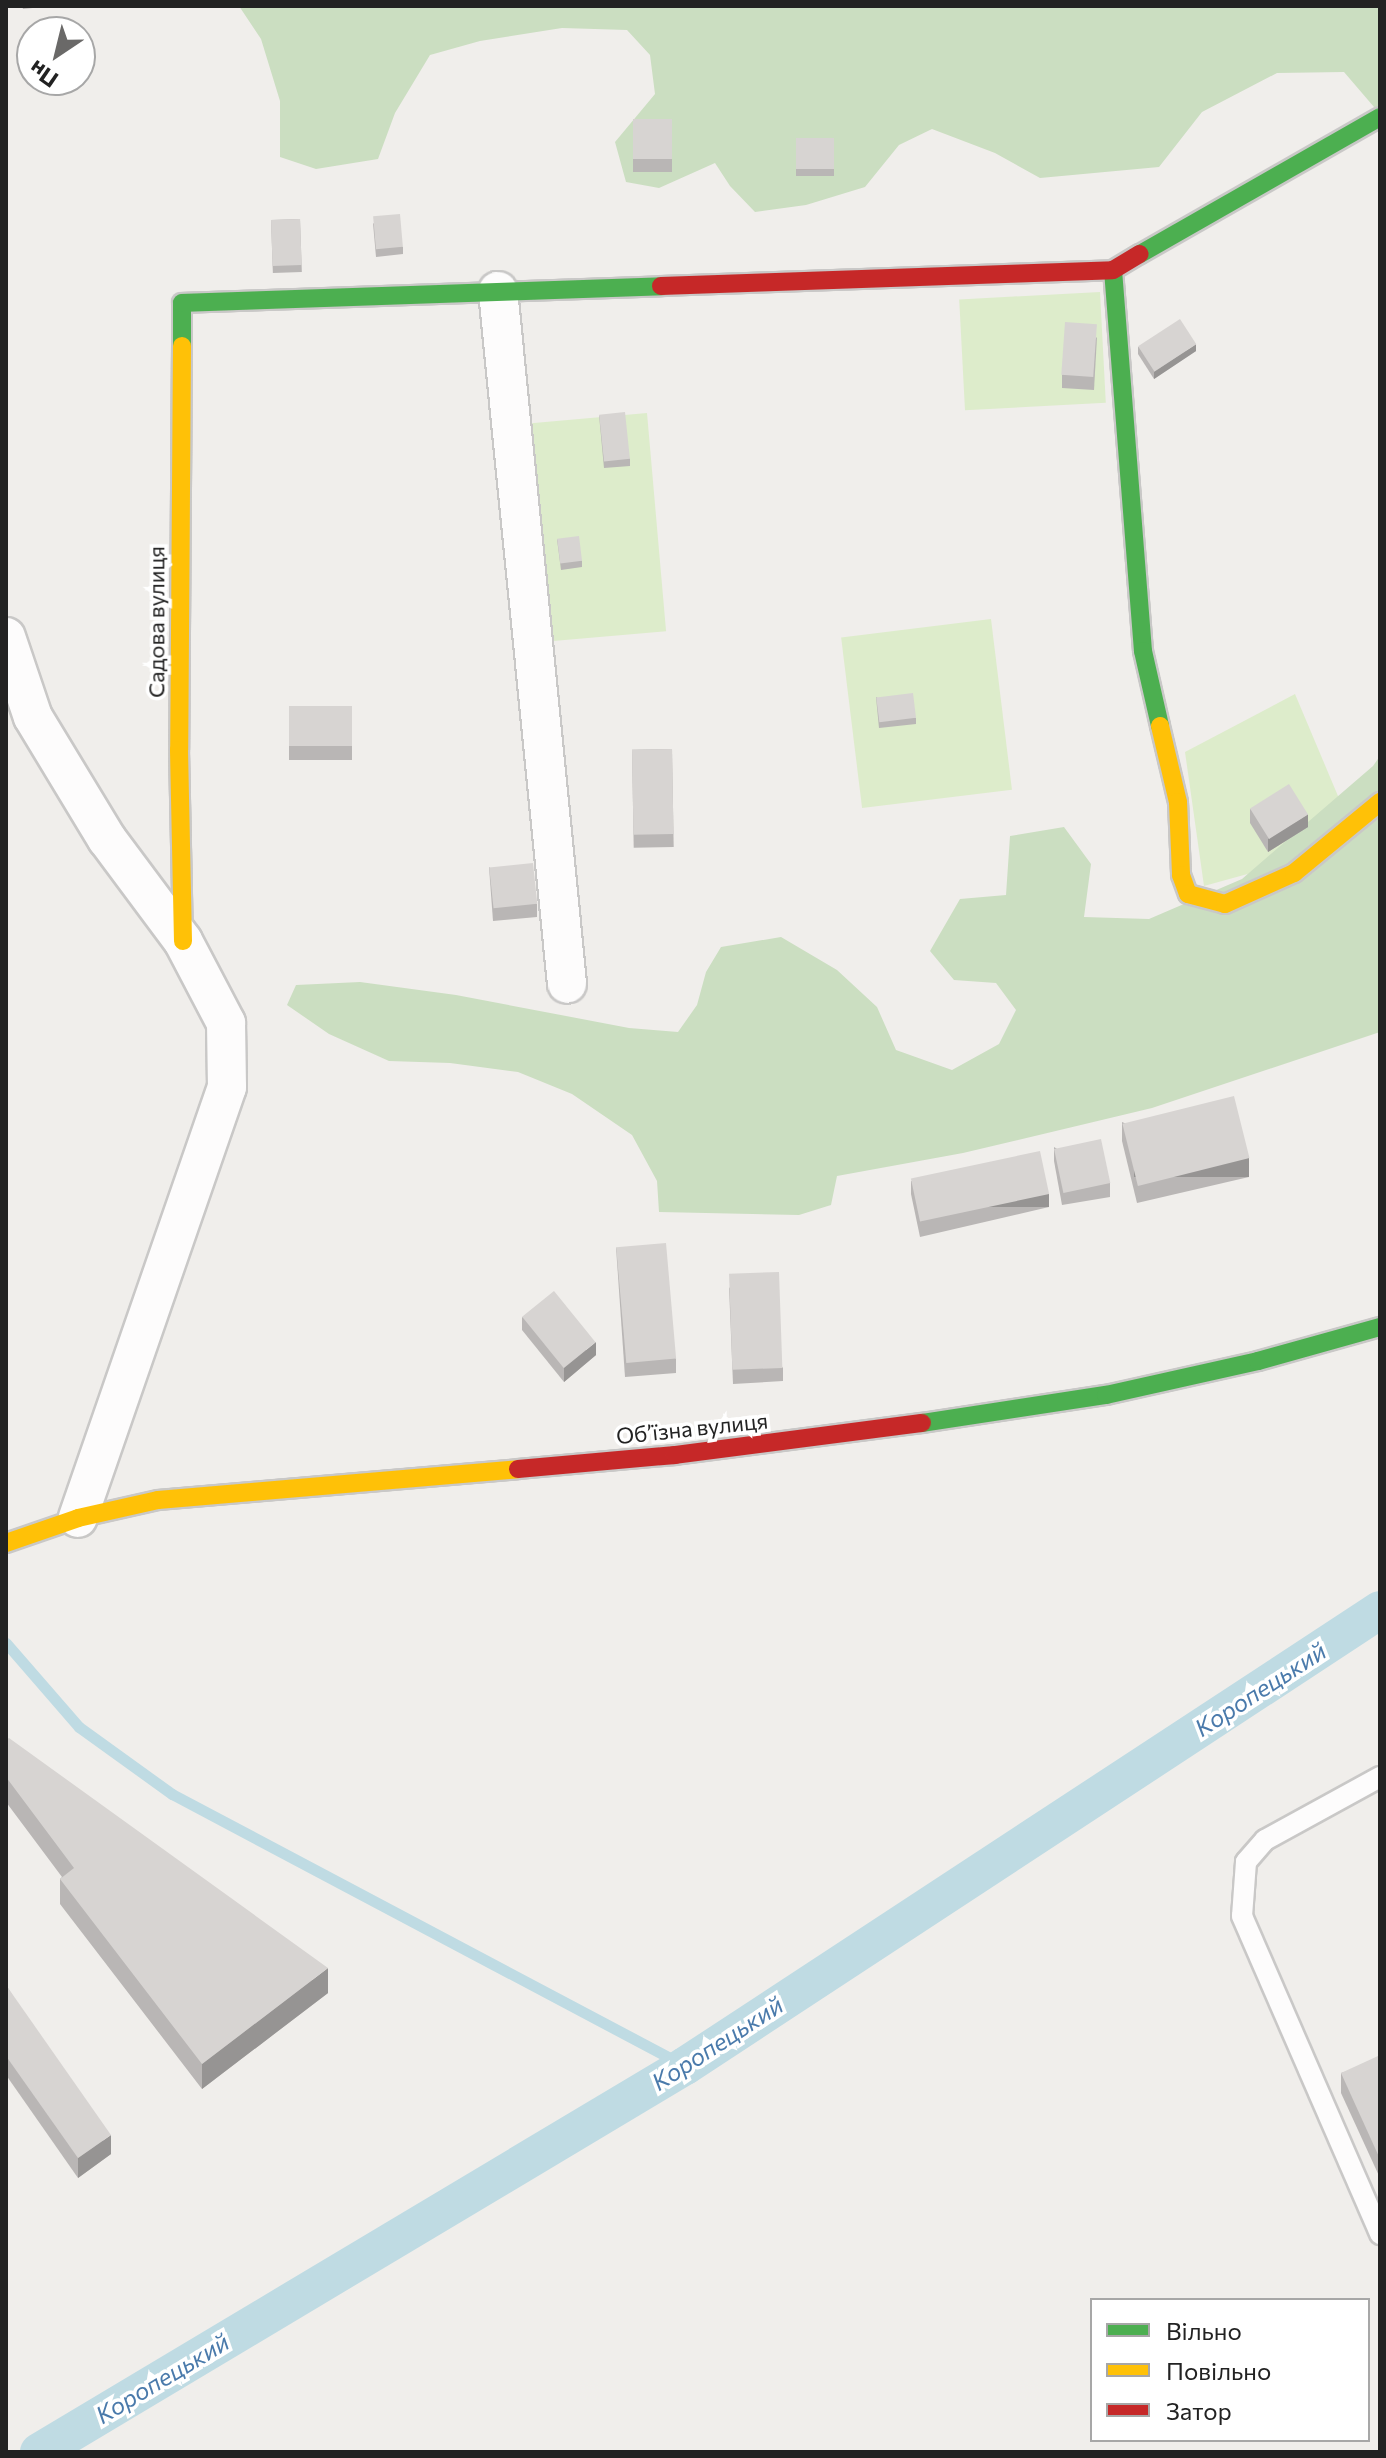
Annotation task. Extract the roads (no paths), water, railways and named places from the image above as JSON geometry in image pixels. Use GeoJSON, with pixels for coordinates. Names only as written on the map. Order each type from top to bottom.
{"type":"FeatureCollection","features":[{"type":"Feature","properties":{"kind":"street"},"geometry":{"type":"LineString","coordinates":[[567,984],[498,291],[1113,270],[1380,118]]}},
{"type":"Feature","properties":{"kind":"street"},"geometry":{"type":"LineString","coordinates":[[1113,270],[1143,651],[1178,802],[1181,875],[1188,894],[1225,904],[1294,873],[1380,802]]}},
{"type":"Feature","properties":{"kind":"street","name":"Садова вулиця"},"geometry":{"type":"LineString","coordinates":[[183,941],[179,750],[182,303],[498,291]]}},
{"type":"Feature","properties":{"kind":"street"},"geometry":{"type":"LineString","coordinates":[[6,637],[33,717],[107,839],[183,941],[226,1023],[227,1087],[78,1518]]}},
{"type":"Feature","properties":{"kind":"street","name":"Обʼїзна вулиця"},"geometry":{"type":"LineString","coordinates":[[6,1543],[78,1518],[158,1500],[675,1455],[897,1427],[1106,1395],[1258,1361],[1380,1327]]}},
{"type":"Feature","properties":{"kind":"lane"},"geometry":{"type":"LineString","coordinates":[[1380,1777],[1265,1840],[1246,1862],[1242,1916],[1380,2234]]}},
{"type":"Feature","properties":{"kind":"waterway","name":"Коропецький"},"geometry":{"type":"LineString","coordinates":[[39,2452],[685,2066],[1380,1610]]}},
{"type":"Feature","properties":{"kind":"waterway"},"geometry":{"type":"LineString","coordinates":[[6,1643],[79,1727],[172,1794],[685,2066]]}}]}
